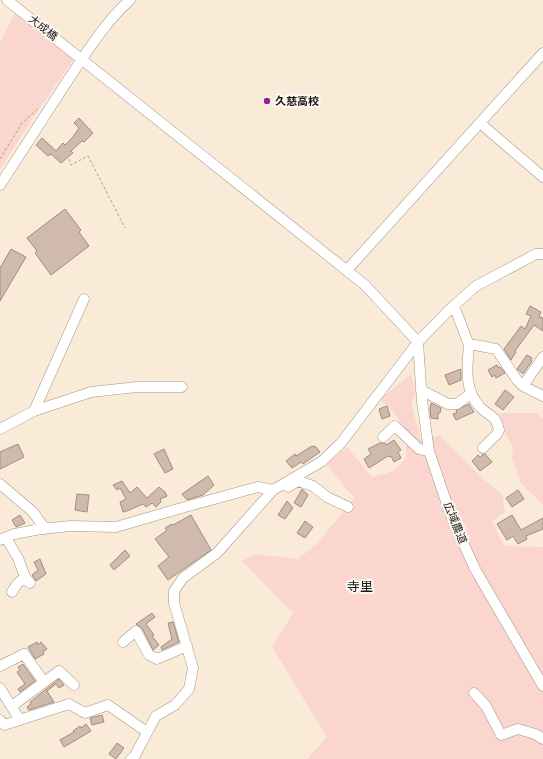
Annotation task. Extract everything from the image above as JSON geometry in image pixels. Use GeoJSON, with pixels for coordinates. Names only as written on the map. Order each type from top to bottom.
{"type":"FeatureCollection","features":[{"type":"Feature","properties":{"kind":"street","name":"大成橋"},"geometry":{"type":"LineString","coordinates":[[7,0],[347,270],[365,285],[418,342]]}},
{"type":"Feature","properties":{"kind":"street"},"geometry":{"type":"LineString","coordinates":[[0,185],[80,58],[121,7],[130,0]]}},
{"type":"Feature","properties":{"kind":"street"},"geometry":{"type":"LineString","coordinates":[[347,270],[543,53]]}},
{"type":"Feature","properties":{"kind":"street"},"geometry":{"type":"LineString","coordinates":[[480,123],[543,177]]}},
{"type":"Feature","properties":{"kind":"street"},"geometry":{"type":"LineString","coordinates":[[130,759],[134,757],[156,716],[175,705],[189,689],[193,668],[174,603],[174,592],[183,578],[217,553],[273,490],[321,462],[342,443],[418,342],[476,286],[536,254],[543,254]]}},
{"type":"Feature","properties":{"kind":"street"},"geometry":{"type":"LineString","coordinates":[[34,411],[84,300]]}},
{"type":"Feature","properties":{"kind":"street"},"geometry":{"type":"LineString","coordinates":[[454,306],[469,346],[466,370],[470,394],[480,407],[497,420],[499,430],[483,448]]}},
{"type":"Feature","properties":{"kind":"street","name":"広域農道"},"geometry":{"type":"LineString","coordinates":[[418,342],[421,390],[429,451],[451,516],[475,569],[543,686]]}},
{"type":"Feature","properties":{"kind":"street"},"geometry":{"type":"LineString","coordinates":[[469,346],[475,345],[496,350],[517,380],[523,386],[543,396]]}},
{"type":"Feature","properties":{"kind":"street"},"geometry":{"type":"LineString","coordinates":[[523,386],[543,357]]}},
{"type":"Feature","properties":{"kind":"street"},"geometry":{"type":"LineString","coordinates":[[0,429],[34,411],[91,392],[137,387],[182,387]]}},
{"type":"Feature","properties":{"kind":"street"},"geometry":{"type":"LineString","coordinates":[[421,390],[448,404],[458,404],[470,394]]}},
{"type":"Feature","properties":{"kind":"street"},"geometry":{"type":"LineString","coordinates":[[383,437],[395,426],[419,449],[429,451]]}},
{"type":"Feature","properties":{"kind":"street"},"geometry":{"type":"LineString","coordinates":[[253,512],[260,510],[275,494],[298,481],[313,486],[327,497],[348,508]]}},
{"type":"Feature","properties":{"kind":"street"},"geometry":{"type":"LineString","coordinates":[[0,484],[33,512],[45,528]]}},
{"type":"Feature","properties":{"kind":"street"},"geometry":{"type":"LineString","coordinates":[[12,592],[17,584],[27,580],[18,558],[3,539],[14,534],[45,528],[71,526],[116,527],[258,487],[273,490]]}},
{"type":"Feature","properties":{"kind":"street"},"geometry":{"type":"LineString","coordinates":[[123,642],[136,631],[149,655],[157,659],[187,646]]}},
{"type":"Feature","properties":{"kind":"street"},"geometry":{"type":"LineString","coordinates":[[0,666],[24,654],[44,682]]}},
{"type":"Feature","properties":{"kind":"street"},"geometry":{"type":"LineString","coordinates":[[12,706],[59,671],[74,685]]}},
{"type":"Feature","properties":{"kind":"street"},"geometry":{"type":"LineString","coordinates":[[0,688],[20,720]]}},
{"type":"Feature","properties":{"kind":"street"},"geometry":{"type":"LineString","coordinates":[[474,692],[486,706],[501,735],[518,729],[535,734],[543,739]]}},
{"type":"Feature","properties":{"kind":"street"},"geometry":{"type":"LineString","coordinates":[[0,720],[4,725],[69,704],[85,713],[108,705],[147,732]]}},
{"type":"Feature","properties":{"kind":"path"},"geometry":{"type":"LineString","coordinates":[[0,158],[22,123],[40,108]]}},
{"type":"Feature","properties":{"kind":"path"},"geometry":{"type":"LineString","coordinates":[[69,159],[71,165],[88,156],[125,228]]}},
{"type":"Feature","properties":{"kind":"shaded area"},"geometry":{"type":"Polygon","coordinates":[[[15,12],[75,57],[31,121],[0,170],[0,43],[15,12]]]}},
{"type":"Feature","properties":{"kind":"shaded area"},"geometry":{"type":"Polygon","coordinates":[[[411,374],[416,394],[411,402],[421,440],[440,436],[482,478],[502,494],[505,512],[492,521],[504,546],[543,547],[543,759],[307,759],[327,737],[272,647],[293,613],[242,561],[255,554],[298,559],[318,543],[354,498],[326,464],[347,447],[372,477],[394,471],[406,458],[406,430],[394,413],[380,399],[411,374]]]}},
{"type":"Feature","properties":{"kind":"shaded area"},"geometry":{"type":"Polygon","coordinates":[[[499,413],[537,413],[543,419],[543,505],[521,483],[512,458],[513,446],[503,430],[499,413]]]}},
{"type":"Feature","properties":{"kind":"building"},"geometry":{"type":"Polygon","coordinates":[[[79,118],[93,133],[84,142],[82,141],[71,151],[73,153],[61,163],[51,154],[48,156],[36,145],[42,138],[56,151],[63,143],[65,145],[73,137],[79,128],[74,123],[79,118]]]}},
{"type":"Feature","properties":{"kind":"building"},"geometry":{"type":"Polygon","coordinates":[[[65,209],[81,230],[79,232],[89,246],[51,275],[35,253],[37,251],[27,238],[65,209]]]}},
{"type":"Feature","properties":{"kind":"building"},"geometry":{"type":"Polygon","coordinates":[[[11,249],[26,257],[0,301],[0,268],[11,249]]]}},
{"type":"Feature","properties":{"kind":"building"},"geometry":{"type":"Polygon","coordinates":[[[530,306],[541,312],[539,317],[543,318],[543,331],[534,325],[515,351],[516,352],[511,360],[504,349],[521,326],[525,329],[531,316],[526,314],[530,306]]]}},
{"type":"Feature","properties":{"kind":"building"},"geometry":{"type":"Polygon","coordinates":[[[527,355],[532,358],[532,361],[523,374],[517,369],[527,355]]]}},
{"type":"Feature","properties":{"kind":"building"},"geometry":{"type":"Polygon","coordinates":[[[497,365],[498,368],[500,367],[505,373],[496,378],[495,375],[492,377],[488,370],[497,365]]]}},
{"type":"Feature","properties":{"kind":"building"},"geometry":{"type":"Polygon","coordinates":[[[461,369],[461,380],[449,385],[445,375],[461,369]]]}},
{"type":"Feature","properties":{"kind":"building"},"geometry":{"type":"Polygon","coordinates":[[[505,390],[514,397],[503,410],[495,404],[505,390]]]}},
{"type":"Feature","properties":{"kind":"building"},"geometry":{"type":"Polygon","coordinates":[[[431,403],[441,408],[440,413],[438,413],[438,419],[431,418],[431,403]]]}},
{"type":"Feature","properties":{"kind":"building"},"geometry":{"type":"Polygon","coordinates":[[[469,404],[474,412],[456,420],[453,414],[457,413],[456,410],[469,404]]]}},
{"type":"Feature","properties":{"kind":"building"},"geometry":{"type":"Polygon","coordinates":[[[387,406],[390,416],[382,419],[379,409],[387,406]]]}},
{"type":"Feature","properties":{"kind":"building"},"geometry":{"type":"Polygon","coordinates":[[[394,440],[401,450],[398,452],[401,458],[394,462],[391,456],[388,456],[369,468],[364,459],[371,454],[368,449],[380,443],[385,443],[386,445],[394,440]]]}},
{"type":"Feature","properties":{"kind":"building"},"geometry":{"type":"Polygon","coordinates":[[[18,444],[24,457],[0,469],[0,452],[18,444]]]}},
{"type":"Feature","properties":{"kind":"building"},"geometry":{"type":"Polygon","coordinates":[[[312,446],[316,447],[320,452],[303,464],[301,462],[292,468],[286,461],[295,454],[296,456],[312,446]]]}},
{"type":"Feature","properties":{"kind":"building"},"geometry":{"type":"Polygon","coordinates":[[[164,449],[173,469],[165,473],[154,454],[164,449]]]}},
{"type":"Feature","properties":{"kind":"building"},"geometry":{"type":"Polygon","coordinates":[[[485,454],[492,462],[480,471],[472,461],[478,455],[480,457],[485,454]]]}},
{"type":"Feature","properties":{"kind":"building"},"geometry":{"type":"Polygon","coordinates":[[[208,476],[214,485],[203,495],[187,500],[182,494],[208,476]]]}},
{"type":"Feature","properties":{"kind":"building"},"geometry":{"type":"Polygon","coordinates":[[[122,481],[130,493],[137,487],[147,498],[159,487],[167,496],[160,499],[161,502],[156,507],[152,503],[146,507],[143,504],[123,512],[120,502],[126,499],[120,488],[117,490],[113,485],[122,481]]]}},
{"type":"Feature","properties":{"kind":"building"},"geometry":{"type":"Polygon","coordinates":[[[302,489],[308,495],[301,507],[294,503],[302,489]]]}},
{"type":"Feature","properties":{"kind":"building"},"geometry":{"type":"Polygon","coordinates":[[[518,490],[524,499],[512,507],[506,498],[518,490]]]}},
{"type":"Feature","properties":{"kind":"building"},"geometry":{"type":"Polygon","coordinates":[[[77,494],[89,495],[87,512],[75,510],[77,494]]]}},
{"type":"Feature","properties":{"kind":"building"},"geometry":{"type":"Polygon","coordinates":[[[287,501],[293,508],[285,519],[278,515],[287,501]]]}},
{"type":"Feature","properties":{"kind":"building"},"geometry":{"type":"Polygon","coordinates":[[[20,515],[25,523],[16,527],[12,520],[20,515]]]}},
{"type":"Feature","properties":{"kind":"building"},"geometry":{"type":"Polygon","coordinates":[[[191,515],[211,550],[168,580],[158,566],[169,557],[155,539],[167,530],[165,528],[191,515]]]}},
{"type":"Feature","properties":{"kind":"building"},"geometry":{"type":"Polygon","coordinates":[[[512,515],[521,530],[543,518],[543,529],[526,536],[527,539],[518,544],[513,536],[507,540],[497,524],[512,515]]]}},
{"type":"Feature","properties":{"kind":"building"},"geometry":{"type":"Polygon","coordinates":[[[305,521],[313,527],[305,538],[297,533],[305,521]]]}},
{"type":"Feature","properties":{"kind":"building"},"geometry":{"type":"Polygon","coordinates":[[[125,550],[130,556],[114,570],[110,565],[125,550]]]}},
{"type":"Feature","properties":{"kind":"building"},"geometry":{"type":"Polygon","coordinates":[[[40,559],[46,574],[36,581],[32,575],[38,570],[34,562],[40,559]]]}},
{"type":"Feature","properties":{"kind":"building"},"geometry":{"type":"Polygon","coordinates":[[[152,613],[155,617],[146,624],[154,635],[152,636],[159,645],[153,650],[142,628],[136,624],[152,613]]]}},
{"type":"Feature","properties":{"kind":"building"},"geometry":{"type":"Polygon","coordinates":[[[173,622],[179,642],[162,650],[161,647],[172,639],[168,623],[173,622]]]}},
{"type":"Feature","properties":{"kind":"building"},"geometry":{"type":"Polygon","coordinates":[[[37,642],[38,645],[41,642],[47,649],[43,652],[44,654],[35,659],[28,647],[37,642]]]}},
{"type":"Feature","properties":{"kind":"building"},"geometry":{"type":"Polygon","coordinates":[[[23,664],[35,681],[20,692],[18,689],[25,684],[17,672],[20,670],[18,667],[23,664]]]}},
{"type":"Feature","properties":{"kind":"building"},"geometry":{"type":"Polygon","coordinates":[[[59,679],[64,685],[59,688],[56,684],[47,691],[54,702],[29,710],[27,707],[31,704],[30,702],[59,679]]]}},
{"type":"Feature","properties":{"kind":"building"},"geometry":{"type":"Polygon","coordinates":[[[102,715],[104,722],[92,725],[90,718],[102,715]]]}},
{"type":"Feature","properties":{"kind":"building"},"geometry":{"type":"Polygon","coordinates":[[[86,724],[91,731],[64,747],[60,740],[74,732],[73,731],[80,726],[81,728],[86,724]]]}},
{"type":"Feature","properties":{"kind":"building"},"geometry":{"type":"Polygon","coordinates":[[[117,743],[124,748],[116,759],[109,754],[117,743]]]}},
{"type":"Feature","properties":{"kind":"place","name":"久慈高校"},"geometry":{"type":"Point","coordinates":[267,101]}},
{"type":"Feature","properties":{"kind":"district","name":"寺里"},"geometry":{"type":"Point","coordinates":[360,586]}}]}
